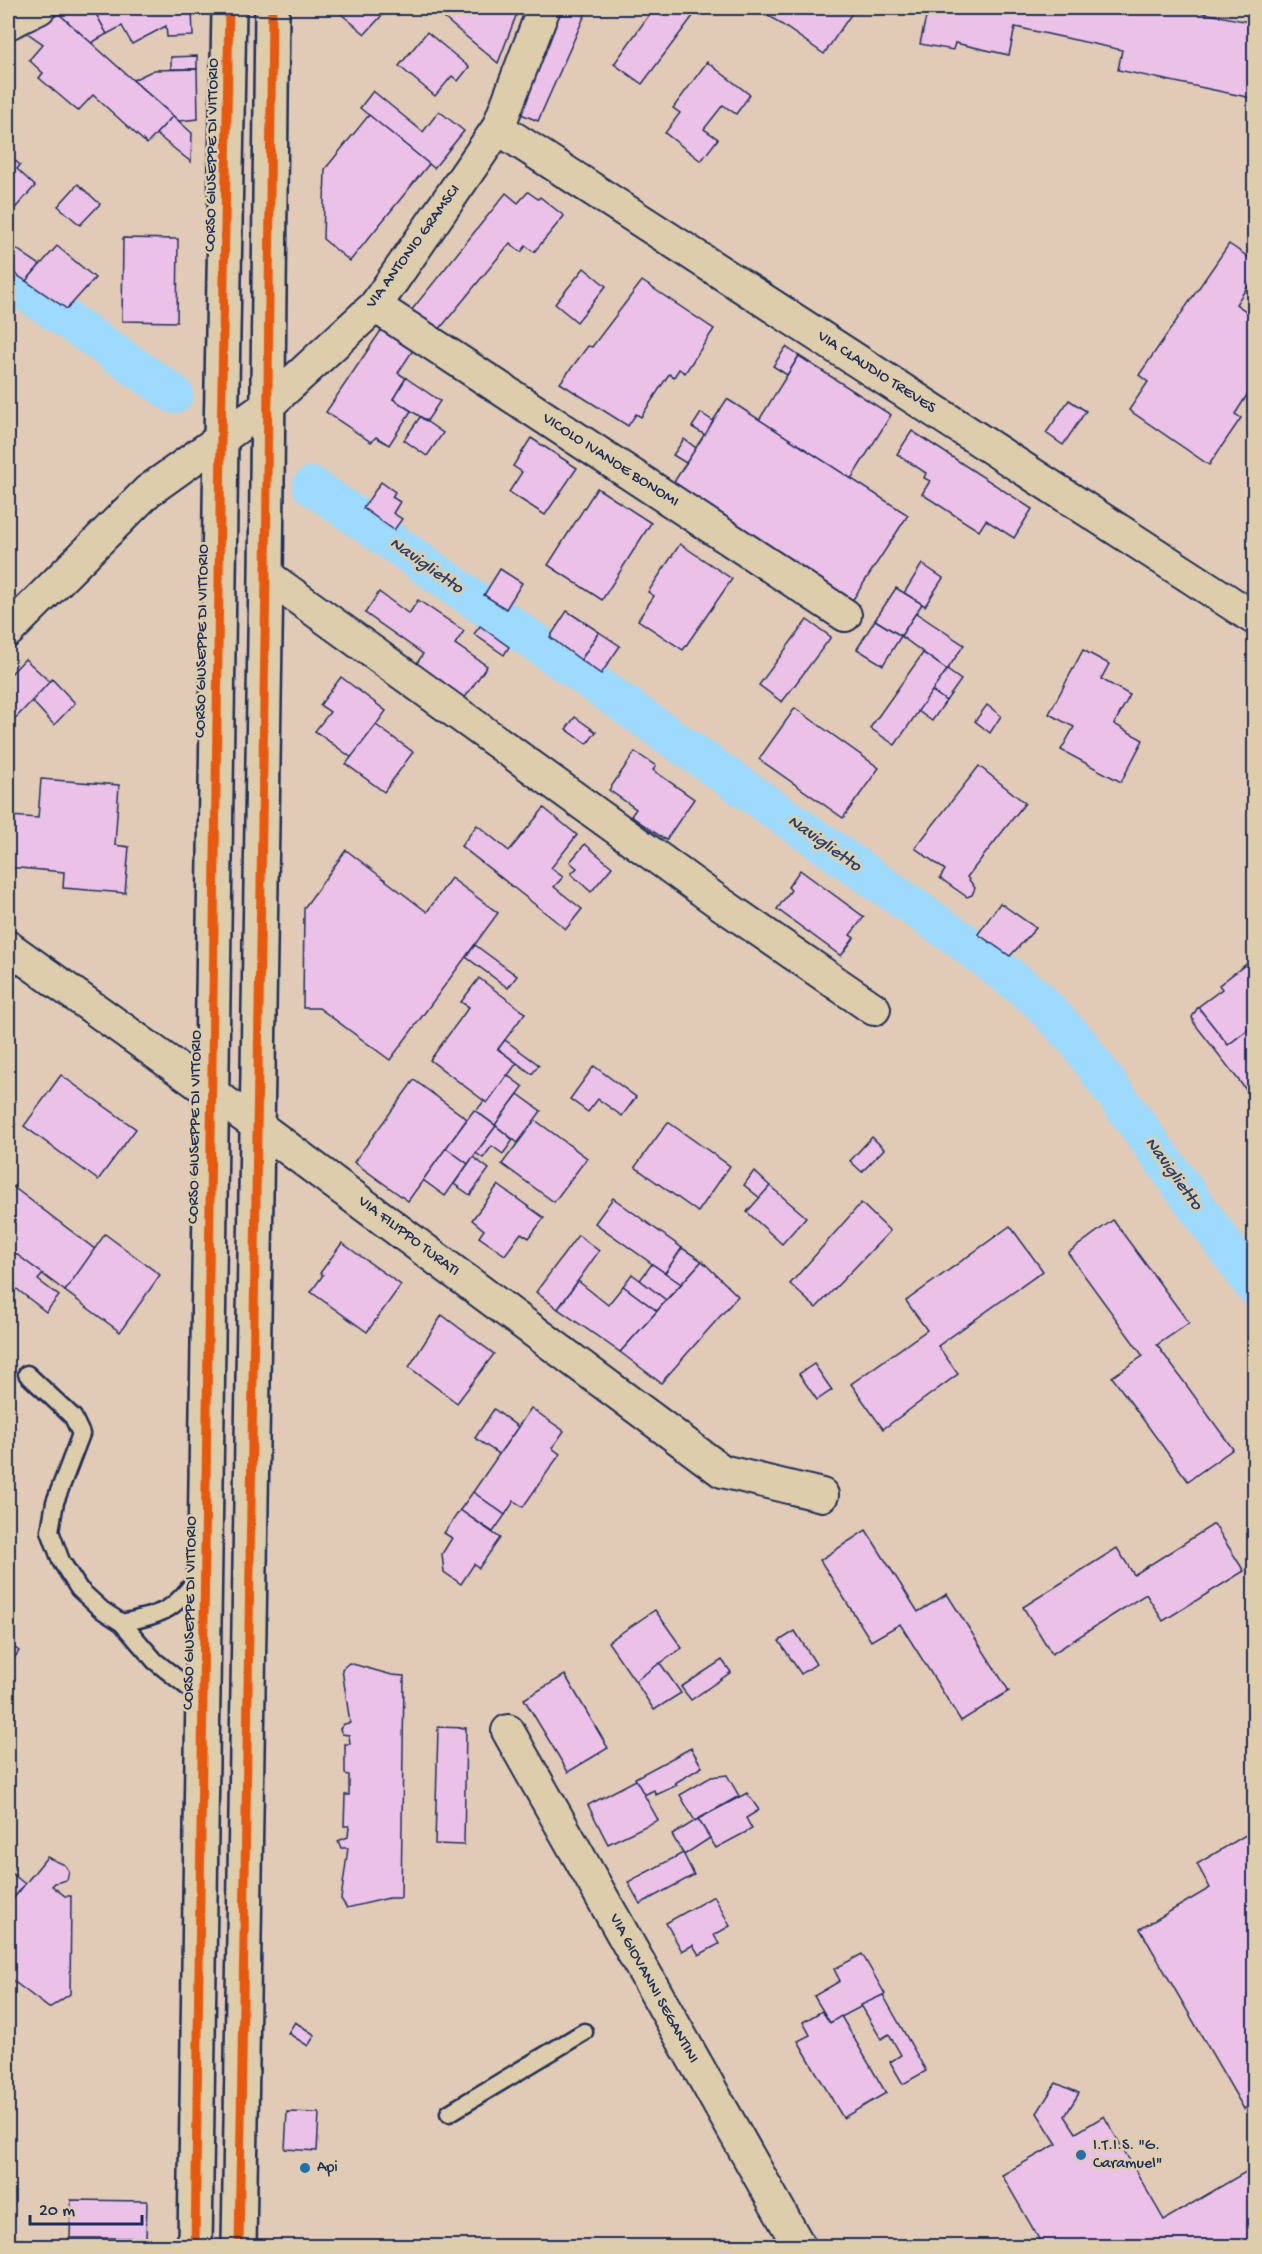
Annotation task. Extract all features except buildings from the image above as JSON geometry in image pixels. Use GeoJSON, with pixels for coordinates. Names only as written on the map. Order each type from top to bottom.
{"type":"FeatureCollection","features":[{"type":"Feature","properties":{"kind":"main road","name":"CORSO GIUSEPPE DI VITTORIO"},"geometry":{"type":"LineString","coordinates":[[195,2247],[229,8]]}},
{"type":"Feature","properties":{"kind":"main road"},"geometry":{"type":"LineString","coordinates":[[239,2247],[252,1353],[258,1126],[272,8]]}},
{"type":"Feature","properties":{"kind":"street"},"geometry":{"type":"LineString","coordinates":[[8,23],[39,8]]}},
{"type":"Feature","properties":{"kind":"street","name":"VIA ANTONIO GRAMSCI"},"geometry":{"type":"LineString","coordinates":[[8,632],[148,492],[267,405],[375,306],[498,128],[544,8]]}},
{"type":"Feature","properties":{"kind":"street","name":"VIA CLAUDIO TREVES"},"geometry":{"type":"LineString","coordinates":[[498,128],[1254,618]]}},
{"type":"Feature","properties":{"kind":"street","name":"VICOLO IVANOE BONOMI"},"geometry":{"type":"LineString","coordinates":[[375,306],[845,615]]}},
{"type":"Feature","properties":{"kind":"street"},"geometry":{"type":"LineString","coordinates":[[266,575],[710,896],[874,1009]]}},
{"type":"Feature","properties":{"kind":"street","name":"VIA FILIPPO TURATI"},"geometry":{"type":"LineString","coordinates":[[8,947],[258,1126],[722,1471],[822,1495]]}},
{"type":"Feature","properties":{"kind":"street","name":"VIA GIOVANNI SEGANTINI"},"geometry":{"type":"LineString","coordinates":[[508,1731],[799,2247]]}},
{"type":"Feature","properties":{"kind":"lane"},"geometry":{"type":"LineString","coordinates":[[27,1374],[73,1417],[81,1434],[55,1502],[50,1531],[61,1561],[79,1589],[102,1610],[122,1623],[155,1660],[205,1700]]}},
{"type":"Feature","properties":{"kind":"lane"},"geometry":{"type":"LineString","coordinates":[[122,1623],[159,1615],[178,1604],[207,1566]]}},
{"type":"Feature","properties":{"kind":"lane"},"geometry":{"type":"LineString","coordinates":[[449,2113],[584,2032]]}},
{"type":"Feature","properties":{"kind":"waterway","name":"Naviglietto"},"geometry":{"type":"LineString","coordinates":[[8,279],[174,394]]}},
{"type":"Feature","properties":{"kind":"waterway","name":"Naviglietto"},"geometry":{"type":"LineString","coordinates":[[312,486],[965,943],[1035,997],[1076,1040],[1254,1286]]}},
{"type":"Feature","properties":{"kind":"cycle path"},"geometry":{"type":"LineString","coordinates":[[195,2246],[229,8]]}},
{"type":"Feature","properties":{"kind":"cycle path"},"geometry":{"type":"LineString","coordinates":[[239,2246],[266,575],[272,8]]}},
{"type":"Feature","properties":{"kind":"place","name":"I.T.I.S. \"G. Caramuel\""},"geometry":{"type":"Point","coordinates":[1081,2155]}},
{"type":"Feature","properties":{"kind":"place","name":"Api"},"geometry":{"type":"Point","coordinates":[305,2168]}}]}
